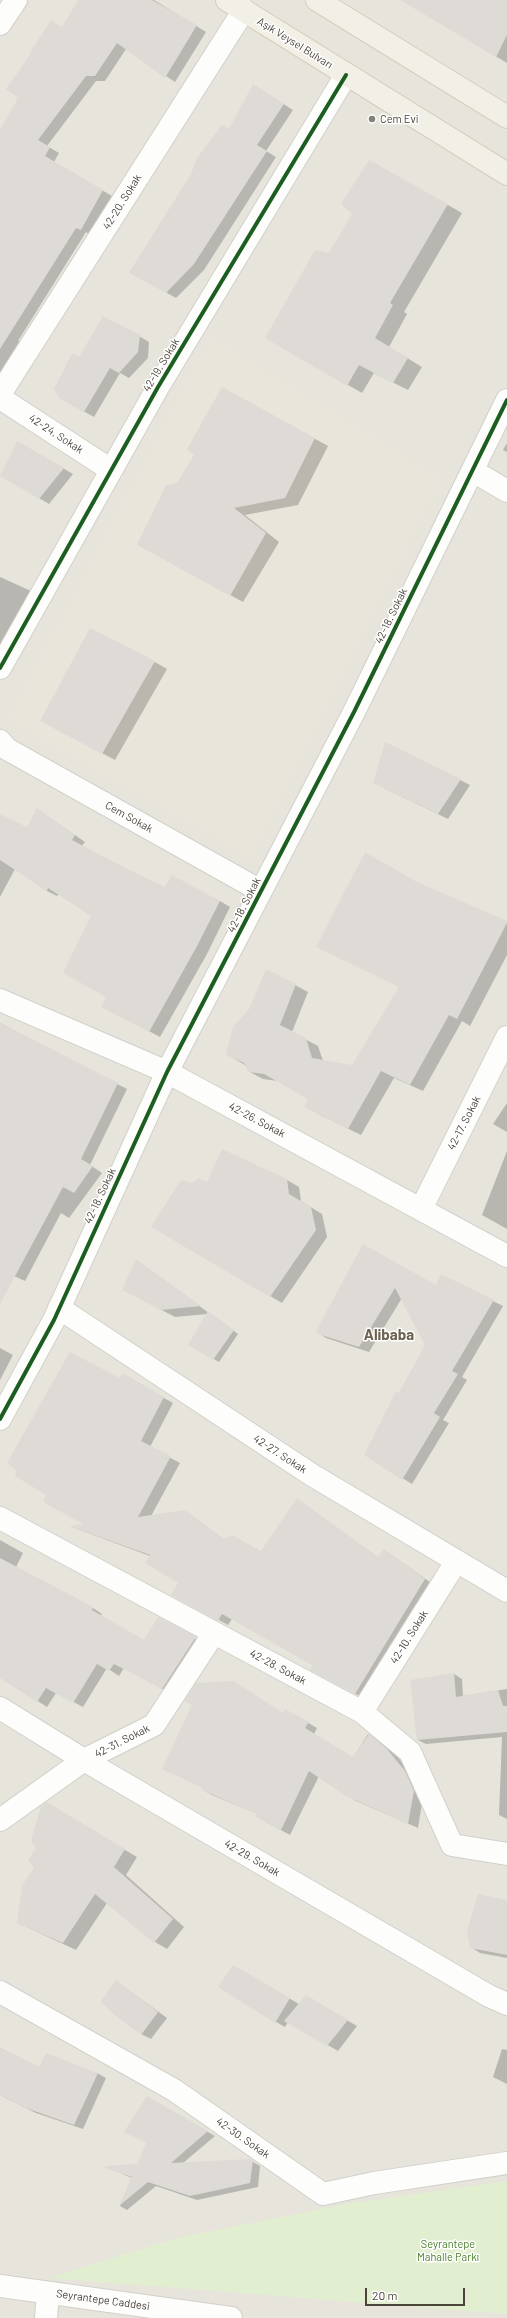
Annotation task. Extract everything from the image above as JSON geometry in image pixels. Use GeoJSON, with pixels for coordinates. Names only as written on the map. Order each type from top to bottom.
{"type":"FeatureCollection","features":[{"type":"Feature","properties":{"kind":"main road"},"geometry":{"type":"LineString","coordinates":[[317,0],[507,117]]}},
{"type":"Feature","properties":{"kind":"main road","name":"Aşık Veysel Bulvarı"},"geometry":{"type":"LineString","coordinates":[[235,5],[507,174]]}},
{"type":"Feature","properties":{"kind":"street"},"geometry":{"type":"LineString","coordinates":[[0,24],[16,0]]}},
{"type":"Feature","properties":{"kind":"street","name":"42-20. Sokak"},"geometry":{"type":"LineString","coordinates":[[0,394],[235,5]]}},
{"type":"Feature","properties":{"kind":"street","name":"42-19. Sokak"},"geometry":{"type":"LineString","coordinates":[[0,668],[162,381],[346,75]]}},
{"type":"Feature","properties":{"kind":"street","name":"42-24. Sokak"},"geometry":{"type":"LineString","coordinates":[[0,398],[111,470]]}},
{"type":"Feature","properties":{"kind":"street","name":"42-18. Sokak"},"geometry":{"type":"LineString","coordinates":[[0,1419],[59,1308],[167,1072],[354,712],[474,471],[507,400]]}},
{"type":"Feature","properties":{"kind":"street"},"geometry":{"type":"LineString","coordinates":[[474,471],[507,491]]}},
{"type":"Feature","properties":{"kind":"street","name":"Cem Sokak"},"geometry":{"type":"LineString","coordinates":[[0,741],[7,749],[261,891]]}},
{"type":"Feature","properties":{"kind":"street","name":"42-26. Sokak"},"geometry":{"type":"LineString","coordinates":[[0,1000],[167,1072],[421,1208],[507,1256]]}},
{"type":"Feature","properties":{"kind":"street","name":"42-17. Sokak"},"geometry":{"type":"LineString","coordinates":[[421,1208],[507,1036]]}},
{"type":"Feature","properties":{"kind":"street","name":"42-27. Sokak"},"geometry":{"type":"LineString","coordinates":[[59,1308],[312,1475],[507,1591]]}},
{"type":"Feature","properties":{"kind":"street","name":"42-28. Sokak"},"geometry":{"type":"LineString","coordinates":[[0,1518],[362,1712],[410,1752],[452,1845],[507,1854]]}},
{"type":"Feature","properties":{"kind":"street","name":"42-10. Sokak"},"geometry":{"type":"LineString","coordinates":[[362,1712],[456,1562]]}},
{"type":"Feature","properties":{"kind":"street","name":"42-31. Sokak"},"geometry":{"type":"LineString","coordinates":[[0,1820],[84,1760],[154,1725],[214,1633]]}},
{"type":"Feature","properties":{"kind":"street","name":"42-29. Sokak"},"geometry":{"type":"LineString","coordinates":[[0,1708],[84,1760],[489,1996],[507,2004]]}},
{"type":"Feature","properties":{"kind":"street","name":"42-30. Sokak"},"geometry":{"type":"LineString","coordinates":[[0,1992],[174,2090],[323,2194],[374,2183],[507,2163]]}},
{"type":"Feature","properties":{"kind":"street","name":"Seyrantepe Caddesi"},"geometry":{"type":"LineString","coordinates":[[0,2286],[231,2318]]}},
{"type":"Feature","properties":{"kind":"street"},"geometry":{"type":"LineString","coordinates":[[46,2318],[48,2293]]}},
{"type":"Feature","properties":{"kind":"shaded area"},"geometry":{"type":"Polygon","coordinates":[[[0,0],[507,0],[507,2318],[0,2318],[0,0]]]}},
{"type":"Feature","properties":{"kind":"shaded area"},"geometry":{"type":"Polygon","coordinates":[[[210,336],[443,479],[251,858],[7,720],[210,336]]]}},
{"type":"Feature","properties":{"kind":"green space","name":"Seyrantepe Mahalle Parkı"},"geometry":{"type":"Polygon","coordinates":[[[507,2181],[507,2314],[49,2278],[177,2238],[347,2204],[507,2181]]]}},
{"type":"Feature","properties":{"kind":"building"},"geometry":{"type":"Polygon","coordinates":[[[78,0],[152,0],[197,25],[165,78],[117,43],[95,76],[86,76],[38,140],[50,147],[45,156],[103,190],[81,230],[76,228],[0,349],[0,130],[18,98],[6,89],[30,55],[29,54],[51,20],[62,27],[78,0]]]}},
{"type":"Feature","properties":{"kind":"building"},"geometry":{"type":"Polygon","coordinates":[[[400,0],[507,0],[507,35],[496,57],[400,0]]]}},
{"type":"Feature","properties":{"kind":"building"},"geometry":{"type":"Polygon","coordinates":[[[253,84],[284,104],[257,145],[267,151],[194,264],[166,293],[129,273],[191,174],[197,158],[222,125],[229,129],[253,84]]]}},
{"type":"Feature","properties":{"kind":"building"},"geometry":{"type":"Polygon","coordinates":[[[369,160],[448,204],[390,303],[393,305],[375,338],[408,358],[393,383],[359,365],[347,386],[265,338],[315,250],[329,253],[352,214],[341,204],[369,160]]]}},
{"type":"Feature","properties":{"kind":"building"},"geometry":{"type":"Polygon","coordinates":[[[103,316],[140,335],[138,352],[119,373],[110,368],[84,412],[60,399],[54,389],[72,353],[79,357],[103,316]]]}},
{"type":"Feature","properties":{"kind":"building"},"geometry":{"type":"Polygon","coordinates":[[[222,387],[315,438],[285,498],[234,508],[266,533],[230,596],[137,545],[166,485],[177,483],[194,455],[187,449],[222,387]]]}},
{"type":"Feature","properties":{"kind":"building"},"geometry":{"type":"Polygon","coordinates":[[[17,441],[64,468],[39,499],[0,476],[17,441]]]}},
{"type":"Feature","properties":{"kind":"building"},"geometry":{"type":"Polygon","coordinates":[[[90,628],[155,661],[102,754],[40,721],[90,628]]]}},
{"type":"Feature","properties":{"kind":"building"},"geometry":{"type":"Polygon","coordinates":[[[385,742],[461,779],[438,814],[373,783],[385,742]]]}},
{"type":"Feature","properties":{"kind":"building"},"geometry":{"type":"Polygon","coordinates":[[[37,808],[75,835],[72,840],[121,866],[165,887],[172,875],[220,901],[196,948],[149,1032],[101,1007],[106,997],[63,973],[91,916],[48,888],[47,891],[0,860],[0,814],[27,827],[37,808]]]}},
{"type":"Feature","properties":{"kind":"building"},"geometry":{"type":"Polygon","coordinates":[[[365,852],[415,881],[507,921],[507,923],[457,1019],[449,1015],[410,1085],[381,1071],[348,1129],[304,1107],[308,1099],[264,1074],[249,1072],[244,1063],[226,1055],[233,1027],[249,1009],[266,969],[296,984],[280,1025],[306,1038],[312,1058],[352,1065],[399,987],[316,947],[365,852]]]}},
{"type":"Feature","properties":{"kind":"building"},"geometry":{"type":"Polygon","coordinates":[[[0,1023],[118,1083],[81,1159],[93,1166],[74,1193],[63,1187],[0,1304],[0,1023]]]}},
{"type":"Feature","properties":{"kind":"building"},"geometry":{"type":"Polygon","coordinates":[[[222,1149],[287,1179],[289,1194],[311,1207],[316,1230],[270,1297],[151,1227],[181,1180],[193,1183],[198,1178],[207,1182],[222,1149]]]}},
{"type":"Feature","properties":{"kind":"building"},"geometry":{"type":"Polygon","coordinates":[[[363,1244],[436,1285],[441,1274],[494,1300],[452,1371],[458,1374],[434,1413],[440,1417],[402,1480],[364,1455],[396,1391],[399,1393],[425,1345],[395,1288],[359,1347],[315,1333],[363,1244]]]}},
{"type":"Feature","properties":{"kind":"building"},"geometry":{"type":"Polygon","coordinates":[[[136,1259],[201,1306],[161,1310],[122,1290],[136,1259]]]}},
{"type":"Feature","properties":{"kind":"building"},"geometry":{"type":"Polygon","coordinates":[[[208,1311],[234,1330],[213,1360],[188,1345],[208,1311]]]}},
{"type":"Feature","properties":{"kind":"building"},"geometry":{"type":"Polygon","coordinates":[[[70,1352],[120,1378],[123,1373],[164,1397],[141,1441],[171,1456],[138,1517],[185,1510],[224,1539],[232,1535],[261,1551],[297,1498],[378,1557],[384,1549],[425,1579],[355,1694],[310,1670],[312,1665],[222,1614],[218,1621],[171,1595],[178,1583],[145,1563],[150,1555],[69,1526],[83,1524],[43,1502],[46,1495],[15,1476],[16,1470],[7,1463],[70,1352]]]}},
{"type":"Feature","properties":{"kind":"building"},"geometry":{"type":"Polygon","coordinates":[[[0,1558],[93,1607],[92,1610],[144,1640],[158,1617],[196,1637],[162,1689],[114,1664],[109,1671],[97,1664],[73,1703],[46,1688],[37,1702],[0,1678],[0,1558]]]}},
{"type":"Feature","properties":{"kind":"building"},"geometry":{"type":"Polygon","coordinates":[[[454,1673],[456,1697],[498,1690],[503,1706],[507,1706],[507,1732],[417,1740],[410,1680],[454,1673]]]}},
{"type":"Feature","properties":{"kind":"building"},"geometry":{"type":"Polygon","coordinates":[[[234,1681],[283,1713],[285,1709],[309,1722],[305,1728],[353,1757],[369,1734],[387,1749],[405,1771],[414,1791],[408,1824],[346,1796],[309,1771],[281,1830],[256,1817],[257,1814],[202,1790],[203,1788],[162,1769],[192,1705],[184,1701],[196,1683],[234,1681]]]}},
{"type":"Feature","properties":{"kind":"building"},"geometry":{"type":"Polygon","coordinates":[[[47,1802],[125,1849],[114,1867],[173,1919],[154,1943],[95,1894],[63,1943],[17,1923],[22,1886],[34,1867],[28,1860],[36,1848],[31,1841],[41,1806],[47,1802]]]}},
{"type":"Feature","properties":{"kind":"building"},"geometry":{"type":"Polygon","coordinates":[[[478,1894],[507,1900],[507,1955],[470,1948],[467,1931],[478,1894]]]}},
{"type":"Feature","properties":{"kind":"building"},"geometry":{"type":"Polygon","coordinates":[[[233,1965],[290,1998],[275,2023],[218,1987],[233,1965]]]}},
{"type":"Feature","properties":{"kind":"building"},"geometry":{"type":"Polygon","coordinates":[[[116,1980],[158,2012],[141,2035],[111,2012],[101,2001],[116,1980]]]}},
{"type":"Feature","properties":{"kind":"building"},"geometry":{"type":"Polygon","coordinates":[[[306,1995],[348,2020],[327,2046],[284,2021],[306,1995]]]}},
{"type":"Feature","properties":{"kind":"building"},"geometry":{"type":"Polygon","coordinates":[[[0,2048],[39,2067],[46,2053],[98,2073],[74,2125],[26,2108],[0,2095],[0,2048]]]}},
{"type":"Feature","properties":{"kind":"building"},"geometry":{"type":"Polygon","coordinates":[[[147,2096],[208,2131],[171,2163],[250,2159],[253,2160],[250,2183],[190,2196],[148,2182],[119,2206],[132,2177],[105,2168],[105,2166],[137,2164],[146,2143],[124,2132],[147,2096]]]}},
{"type":"Feature","properties":{"kind":"cycle path"},"geometry":{"type":"LineString","coordinates":[[0,668],[158,387],[346,75]]}},
{"type":"Feature","properties":{"kind":"cycle path"},"geometry":{"type":"LineString","coordinates":[[0,1419],[54,1320],[167,1072],[354,712],[507,400]]}},
{"type":"Feature","properties":{"kind":"place","name":"Cem Evi"},"geometry":{"type":"Point","coordinates":[372,119]}},
{"type":"Feature","properties":{"kind":"district","name":"Alibaba"},"geometry":{"type":"Point","coordinates":[389,1335]}}]}
